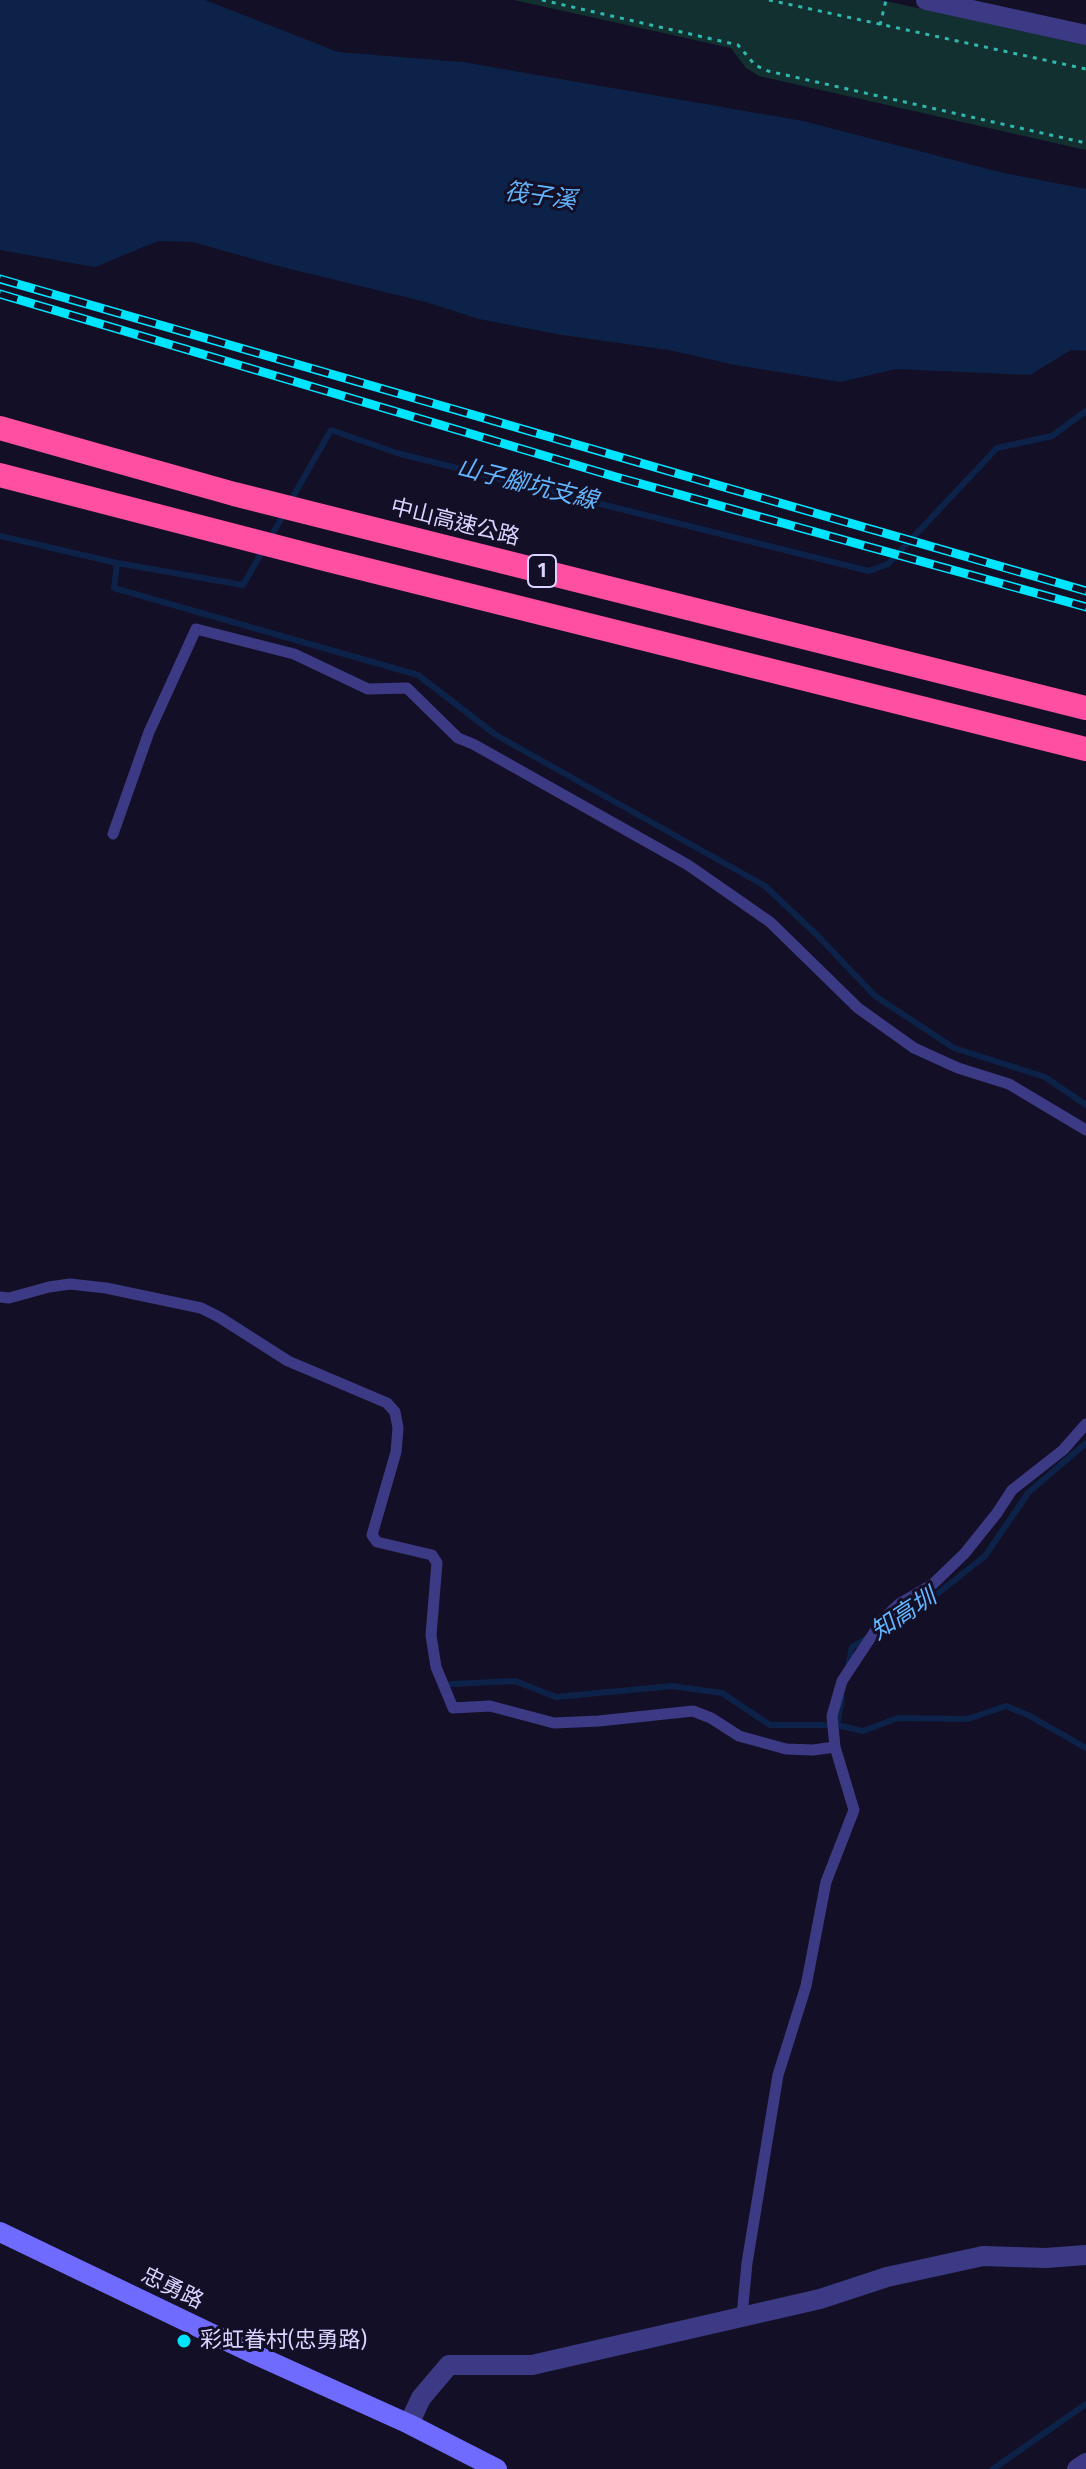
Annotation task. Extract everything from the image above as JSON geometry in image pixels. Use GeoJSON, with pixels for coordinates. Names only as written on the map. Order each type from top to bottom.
{"type":"FeatureCollection","features":[{"type":"Feature","properties":{"kind":"highway","name":"中山高速公路"},"geometry":{"type":"LineString","coordinates":[[0,428],[250,498],[1086,708]]}},
{"type":"Feature","properties":{"kind":"highway","name":"1"},"geometry":{"type":"LineString","coordinates":[[0,475],[1086,749]]}},
{"type":"Feature","properties":{"kind":"main road","name":"忠勇路"},"geometry":{"type":"LineString","coordinates":[[0,2232],[256,2355],[409,2424],[497,2469]]}},
{"type":"Feature","properties":{"kind":"street"},"geometry":{"type":"LineString","coordinates":[[926,0],[1086,35]]}},
{"type":"Feature","properties":{"kind":"street"},"geometry":{"type":"LineString","coordinates":[[409,2424],[421,2398],[449,2365],[532,2365],[820,2299],[887,2277],[983,2256],[1046,2258],[1086,2255]]}},
{"type":"Feature","properties":{"kind":"street"},"geometry":{"type":"LineString","coordinates":[[1077,2469],[1086,2463]]}},
{"type":"Feature","properties":{"kind":"lane"},"geometry":{"type":"LineString","coordinates":[[113,834],[149,732],[196,629],[294,654],[368,689],[407,688],[458,738],[688,865],[770,922],[858,1008],[914,1048],[958,1068],[1009,1084],[1086,1130]]}},
{"type":"Feature","properties":{"kind":"lane"},"geometry":{"type":"LineString","coordinates":[[0,1297],[9,1298],[70,1284],[106,1288],[201,1308],[288,1361],[387,1403],[395,1412],[398,1428],[396,1452],[372,1535],[377,1542],[432,1555],[437,1563],[431,1635],[436,1667],[453,1708],[503,1707],[554,1723],[693,1711],[711,1718],[739,1736],[786,1749],[835,1747]]}},
{"type":"Feature","properties":{"kind":"lane"},"geometry":{"type":"LineString","coordinates":[[742,2315],[747,2263],[778,2075],[806,1986],[826,1882],[854,1810],[835,1747],[832,1716],[842,1681],[883,1619],[899,1604],[933,1584],[965,1553],[1012,1490],[1063,1450],[1086,1424]]}},
{"type":"Feature","properties":{"kind":"path"},"geometry":{"type":"LineString","coordinates":[[542,0],[738,45],[755,65],[768,71],[1086,143]]}},
{"type":"Feature","properties":{"kind":"path"},"geometry":{"type":"LineString","coordinates":[[769,0],[1086,69]]}},
{"type":"Feature","properties":{"kind":"path"},"geometry":{"type":"LineString","coordinates":[[880,25],[886,0]]}},
{"type":"Feature","properties":{"kind":"green space"},"geometry":{"type":"Polygon","coordinates":[[[514,0],[881,0],[1086,45],[1086,150],[759,76],[746,68],[731,48],[514,0]]]}},
{"type":"Feature","properties":{"kind":"water","name":"筏子溪"},"geometry":{"type":"Polygon","coordinates":[[[0,0],[205,0],[338,52],[462,62],[803,121],[1004,173],[1086,189],[1086,351],[1071,350],[1030,375],[895,369],[841,382],[479,319],[426,302],[193,242],[158,241],[95,267],[0,250],[0,0]]]}},
{"type":"Feature","properties":{"kind":"waterway","name":"山子腳坑支線"},"geometry":{"type":"LineString","coordinates":[[290,502],[331,430],[397,453],[869,571],[888,564],[997,448],[1052,436],[1086,411]]}},
{"type":"Feature","properties":{"kind":"waterway","name":"山子腳坑支線"},"geometry":{"type":"LineString","coordinates":[[269,540],[285,512]]}},
{"type":"Feature","properties":{"kind":"waterway","name":"山子腳坑支線"},"geometry":{"type":"LineString","coordinates":[[0,536],[117,563],[243,585],[263,550]]}},
{"type":"Feature","properties":{"kind":"waterway"},"geometry":{"type":"LineString","coordinates":[[117,563],[114,588],[418,675],[496,735],[765,886],[875,996],[954,1048],[1045,1077],[1086,1105]]}},
{"type":"Feature","properties":{"kind":"waterway","name":"知高圳"},"geometry":{"type":"LineString","coordinates":[[879,1631],[922,1606],[985,1556],[1028,1493],[1086,1443]]}},
{"type":"Feature","properties":{"kind":"waterway","name":"知高圳"},"geometry":{"type":"LineString","coordinates":[[848,1667],[852,1647],[866,1639]]}},
{"type":"Feature","properties":{"kind":"waterway","name":"知高圳"},"geometry":{"type":"LineString","coordinates":[[451,1684],[515,1681],[556,1697],[672,1686],[722,1693],[770,1725],[837,1725],[842,1698]]}},
{"type":"Feature","properties":{"kind":"waterway"},"geometry":{"type":"LineString","coordinates":[[837,1725],[863,1731],[898,1718],[968,1719],[1006,1706],[1086,1748]]}},
{"type":"Feature","properties":{"kind":"waterway"},"geometry":{"type":"LineString","coordinates":[[993,2469],[1086,2404]]}},
{"type":"Feature","properties":{"kind":"railway"},"geometry":{"type":"LineString","coordinates":[[0,279],[1086,591]]}},
{"type":"Feature","properties":{"kind":"railway"},"geometry":{"type":"LineString","coordinates":[[0,294],[616,477],[1086,607]]}},
{"type":"Feature","properties":{"kind":"place","name":"彩虹眷村(忠勇路)"},"geometry":{"type":"Point","coordinates":[184,2341]}}]}
